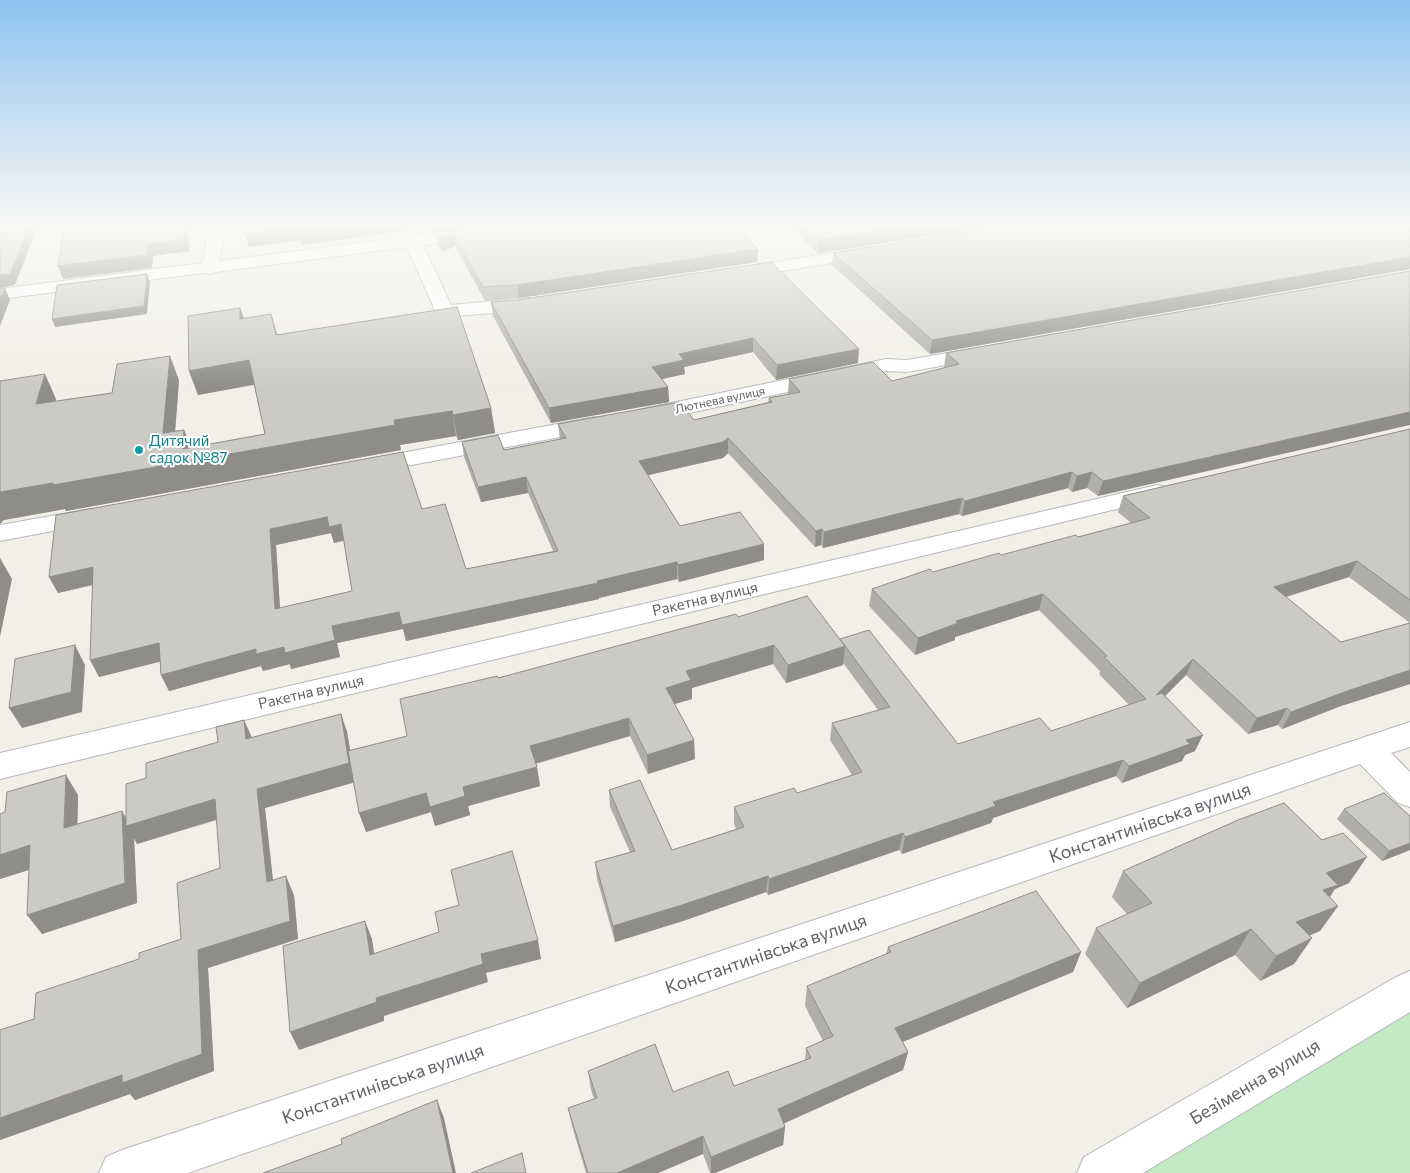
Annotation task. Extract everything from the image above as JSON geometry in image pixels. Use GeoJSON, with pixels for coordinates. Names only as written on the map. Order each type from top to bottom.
{"type":"FeatureCollection","features":[{"type":"Feature","properties":{"kind":"street"},"geometry":{"type":"LineString","coordinates":[[0,294],[119,280]]}},
{"type":"Feature","properties":{"kind":"street"},"geometry":{"type":"LineString","coordinates":[[430,280],[444,311]]}},
{"type":"Feature","properties":{"kind":"street"},"geometry":{"type":"LineString","coordinates":[[425,314],[518,306],[547,301]]}},
{"type":"Feature","properties":{"kind":"street","name":"Лютнева вулиця"},"geometry":{"type":"LineString","coordinates":[[353,469],[622,419],[886,365],[907,366],[1005,349]]}},
{"type":"Feature","properties":{"kind":"street","name":"Ракетна вулиця"},"geometry":{"type":"LineString","coordinates":[[0,766],[1177,488]]}},
{"type":"Feature","properties":{"kind":"street"},"geometry":{"type":"LineString","coordinates":[[0,534],[108,514]]}},
{"type":"Feature","properties":{"kind":"street","name":"Константинівська вулиця"},"geometry":{"type":"LineString","coordinates":[[122,1173],[1410,734]]}},
{"type":"Feature","properties":{"kind":"street"},"geometry":{"type":"LineString","coordinates":[[1366,749],[1410,793]]}},
{"type":"Feature","properties":{"kind":"street","name":"Безіменна вулиця"},"geometry":{"type":"LineString","coordinates":[[1100,1173],[1410,990]]}},
{"type":"Feature","properties":{"kind":"green space"},"geometry":{"type":"Polygon","coordinates":[[[1410,1013],[1410,1173],[1141,1173],[1410,1013]]]}},
{"type":"Feature","properties":{"kind":"building"},"geometry":{"type":"Polygon","coordinates":[[[100,280],[146,280],[144,306],[52,319],[57,285],[100,280]]]}},
{"type":"Feature","properties":{"kind":"building"},"geometry":{"type":"Polygon","coordinates":[[[479,280],[552,280],[517,285],[483,287],[479,280]]]}},
{"type":"Feature","properties":{"kind":"building"},"geometry":{"type":"Polygon","coordinates":[[[652,280],[789,280],[859,349],[777,365],[753,338],[679,354],[684,360],[652,367],[668,387],[549,408],[491,302],[517,300],[652,280]]]}},
{"type":"Feature","properties":{"kind":"building"},"geometry":{"type":"Polygon","coordinates":[[[863,280],[1279,280],[932,340],[863,280]]]}},
{"type":"Feature","properties":{"kind":"building"},"geometry":{"type":"Polygon","coordinates":[[[1361,280],[1410,280],[1410,412],[1103,481],[1092,472],[1077,476],[1072,472],[965,501],[962,498],[824,532],[822,529],[816,531],[728,438],[723,442],[639,461],[680,526],[740,512],[764,544],[678,565],[677,562],[597,581],[598,583],[402,625],[399,612],[332,626],[335,640],[285,653],[284,647],[256,654],[256,649],[161,675],[159,643],[90,660],[93,567],[49,577],[56,515],[403,452],[422,509],[445,504],[466,569],[558,551],[526,477],[478,487],[462,442],[498,435],[504,450],[566,438],[558,424],[680,402],[694,420],[772,402],[769,398],[800,392],[789,379],[873,362],[892,381],[959,364],[946,353],[1361,280]],[[327,517],[270,529],[275,609],[352,591],[341,524],[329,527],[327,517]]]}},
{"type":"Feature","properties":{"kind":"building"},"geometry":{"type":"Polygon","coordinates":[[[5,288],[0,300],[0,289],[5,288]]]}},
{"type":"Feature","properties":{"kind":"building"},"geometry":{"type":"Polygon","coordinates":[[[457,307],[491,408],[453,415],[452,411],[394,420],[395,425],[53,485],[53,483],[0,492],[0,381],[45,374],[36,404],[112,393],[117,364],[170,356],[163,433],[184,430],[183,449],[265,434],[249,360],[189,371],[188,316],[240,308],[240,319],[271,314],[276,335],[457,307]]]}},
{"type":"Feature","properties":{"kind":"building"},"geometry":{"type":"Polygon","coordinates":[[[1410,429],[1410,600],[1357,561],[1274,587],[1341,642],[1410,623],[1410,670],[1291,712],[1287,708],[1257,718],[1193,659],[1156,695],[1162,693],[1203,735],[1186,740],[1190,744],[1129,766],[1123,760],[993,802],[996,806],[905,837],[903,833],[769,879],[768,876],[613,926],[595,862],[635,851],[609,790],[640,780],[672,850],[744,827],[734,807],[794,788],[797,793],[862,772],[832,723],[890,707],[840,639],[869,630],[958,744],[1040,718],[1051,731],[1146,699],[1104,657],[1107,656],[1043,594],[956,621],[958,623],[918,638],[872,589],[930,569],[933,572],[999,553],[1001,555],[1150,518],[1123,496],[1410,429]]]}},
{"type":"Feature","properties":{"kind":"building"},"geometry":{"type":"Polygon","coordinates":[[[807,596],[845,646],[788,665],[774,645],[686,671],[691,680],[666,688],[694,740],[647,755],[629,718],[530,746],[537,767],[463,787],[465,796],[430,807],[426,793],[359,813],[348,751],[407,736],[400,699],[497,676],[498,678],[736,614],[738,617],[807,596]]]}},
{"type":"Feature","properties":{"kind":"building"},"geometry":{"type":"Polygon","coordinates":[[[75,645],[71,692],[9,708],[15,659],[75,645]]]}},
{"type":"Feature","properties":{"kind":"building"},"geometry":{"type":"Polygon","coordinates":[[[341,714],[349,763],[257,789],[267,882],[286,876],[290,921],[198,950],[202,1054],[122,1083],[122,1075],[0,1118],[0,1030],[34,1019],[36,993],[139,959],[139,953],[181,939],[177,883],[220,868],[215,799],[126,826],[126,784],[146,778],[146,763],[218,742],[216,727],[244,720],[246,739],[341,714]]]}},
{"type":"Feature","properties":{"kind":"building"},"geometry":{"type":"Polygon","coordinates":[[[66,775],[64,828],[122,811],[125,883],[27,915],[30,845],[0,855],[0,814],[5,812],[7,792],[66,775]]]}},
{"type":"Feature","properties":{"kind":"building"},"geometry":{"type":"Polygon","coordinates":[[[1384,793],[1410,816],[1410,843],[1389,851],[1344,809],[1384,793]]]}},
{"type":"Feature","properties":{"kind":"building"},"geometry":{"type":"Polygon","coordinates":[[[1284,803],[1322,840],[1343,833],[1367,857],[1326,873],[1338,885],[1323,890],[1338,906],[1296,922],[1312,938],[1276,956],[1251,929],[1140,983],[1096,928],[1152,903],[1123,871],[1238,820],[1284,803]]]}},
{"type":"Feature","properties":{"kind":"building"},"geometry":{"type":"Polygon","coordinates":[[[512,851],[538,940],[481,954],[483,964],[376,998],[377,1002],[290,1032],[283,946],[365,921],[370,955],[439,932],[435,912],[459,905],[451,870],[512,851]]]}},
{"type":"Feature","properties":{"kind":"building"},"geometry":{"type":"Polygon","coordinates":[[[1036,891],[1081,952],[895,1028],[908,1052],[778,1109],[785,1127],[711,1157],[703,1136],[617,1173],[588,1173],[568,1108],[597,1098],[588,1071],[655,1044],[673,1092],[728,1071],[734,1086],[811,1058],[806,1048],[833,1036],[807,986],[891,952],[888,947],[1036,891]]]}},
{"type":"Feature","properties":{"kind":"building"},"geometry":{"type":"Polygon","coordinates":[[[437,1100],[453,1173],[263,1173],[342,1144],[341,1139],[437,1100]]]}},
{"type":"Feature","properties":{"kind":"building"},"geometry":{"type":"Polygon","coordinates":[[[522,1153],[526,1173],[471,1173],[522,1153]]]}},
{"type":"Feature","properties":{"kind":"place","name":"Дитячий садок №87"},"geometry":{"type":"Point","coordinates":[139,450]}}]}
